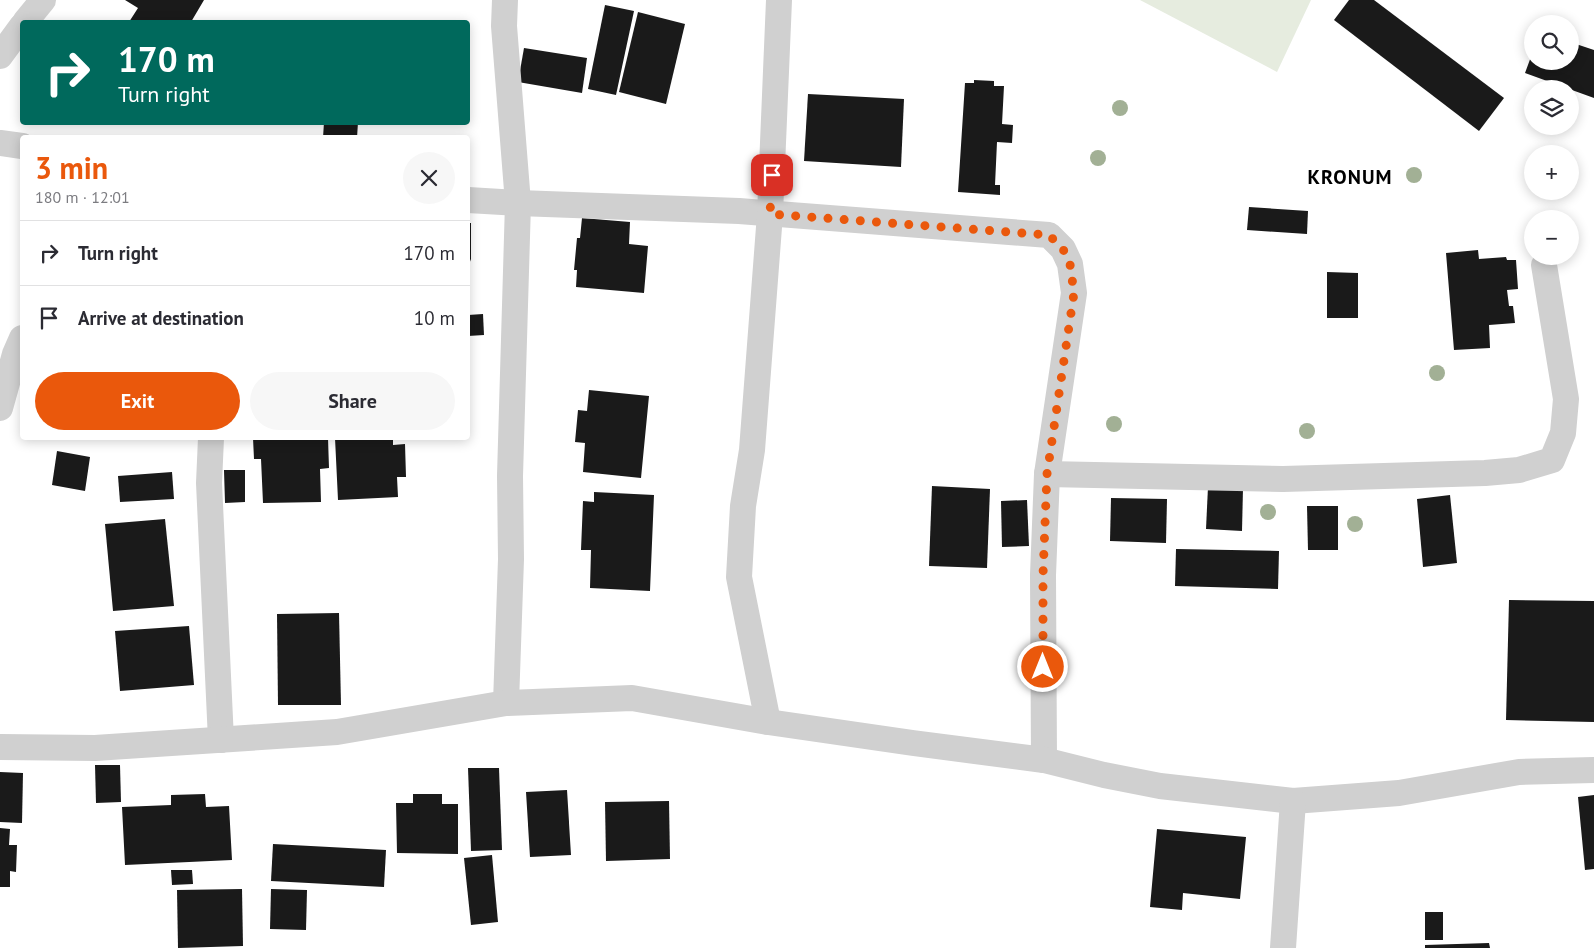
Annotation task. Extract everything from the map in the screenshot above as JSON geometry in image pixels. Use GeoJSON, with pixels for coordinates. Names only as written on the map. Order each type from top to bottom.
{"type":"FeatureCollection","features":[{"type":"Feature","properties":{"kind":"street"},"geometry":{"type":"LineString","coordinates":[[27,20],[42,0]]}},
{"type":"Feature","properties":{"kind":"street"},"geometry":{"type":"LineString","coordinates":[[505,0],[504,26],[518,203],[510,476],[511,559],[506,704]]}},
{"type":"Feature","properties":{"kind":"street"},"geometry":{"type":"LineString","coordinates":[[768,722],[739,577],[743,506],[752,450],[770,214],[779,0]]}},
{"type":"Feature","properties":{"kind":"street"},"geometry":{"type":"LineString","coordinates":[[0,56],[20,29]]}},
{"type":"Feature","properties":{"kind":"street"},"geometry":{"type":"LineString","coordinates":[[0,143],[20,146]]}},
{"type":"Feature","properties":{"kind":"street"},"geometry":{"type":"LineString","coordinates":[[470,200],[740,211],[1049,235],[1063,249],[1070,264],[1074,293],[1047,474],[1043,575],[1044,760]]}},
{"type":"Feature","properties":{"kind":"street"},"geometry":{"type":"LineString","coordinates":[[1047,474],[1283,480],[1485,473],[1519,470],[1552,460],[1563,433],[1566,399],[1544,265]]}},
{"type":"Feature","properties":{"kind":"street"},"geometry":{"type":"LineString","coordinates":[[0,408],[20,343]]}},
{"type":"Feature","properties":{"kind":"street"},"geometry":{"type":"LineString","coordinates":[[211,440],[209,484],[221,740]]}},
{"type":"Feature","properties":{"kind":"street"},"geometry":{"type":"LineString","coordinates":[[0,746],[95,748],[337,732],[506,704],[632,698],[768,722],[1044,760],[1104,775],[1160,786],[1293,801],[1399,793],[1519,772],[1594,770]]}},
{"type":"Feature","properties":{"kind":"street"},"geometry":{"type":"LineString","coordinates":[[1284,948],[1293,801]]}},
{"type":"Feature","properties":{"kind":"shaded area"},"geometry":{"type":"Polygon","coordinates":[[[1140,0],[1311,0],[1277,72],[1140,0]]]}},
{"type":"Feature","properties":{"kind":"building"},"geometry":{"type":"Polygon","coordinates":[[[125,0],[204,0],[192,20],[130,20],[138,8],[125,0]]]}},
{"type":"Feature","properties":{"kind":"building"},"geometry":{"type":"Polygon","coordinates":[[[1349,0],[1374,0],[1504,98],[1479,131],[1334,20],[1349,0]]]}},
{"type":"Feature","properties":{"kind":"building"},"geometry":{"type":"Polygon","coordinates":[[[605,5],[634,11],[616,95],[588,89],[605,5]]]}},
{"type":"Feature","properties":{"kind":"building"},"geometry":{"type":"Polygon","coordinates":[[[638,12],[685,24],[666,104],[619,92],[638,12]]]}},
{"type":"Feature","properties":{"kind":"building"},"geometry":{"type":"Polygon","coordinates":[[[1579,45],[1594,50],[1594,98],[1579,93],[1579,80],[1544,80],[1525,73],[1526,70],[1579,70],[1579,45]]]}},
{"type":"Feature","properties":{"kind":"building"},"geometry":{"type":"Polygon","coordinates":[[[524,48],[587,58],[582,93],[518,82],[524,48]]]}},
{"type":"Feature","properties":{"kind":"building"},"geometry":{"type":"Polygon","coordinates":[[[974,80],[994,81],[994,86],[1004,86],[1002,124],[1013,125],[1012,143],[997,142],[995,185],[1000,185],[1000,195],[958,192],[965,83],[974,83],[974,80]]]}},
{"type":"Feature","properties":{"kind":"building"},"geometry":{"type":"Polygon","coordinates":[[[808,94],[904,99],[901,167],[804,161],[808,94]]]}},
{"type":"Feature","properties":{"kind":"building"},"geometry":{"type":"Polygon","coordinates":[[[324,125],[358,125],[357,135],[323,135],[324,125]]]}},
{"type":"Feature","properties":{"kind":"building"},"geometry":{"type":"Polygon","coordinates":[[[1249,207],[1308,211],[1307,234],[1247,230],[1249,207]]]}},
{"type":"Feature","properties":{"kind":"building"},"geometry":{"type":"Polygon","coordinates":[[[582,218],[630,222],[629,244],[648,246],[644,293],[576,287],[577,270],[574,270],[577,238],[580,238],[582,218]]]}},
{"type":"Feature","properties":{"kind":"building"},"geometry":{"type":"Polygon","coordinates":[[[470,223],[471,223],[470,262],[470,223]]]}},
{"type":"Feature","properties":{"kind":"building"},"geometry":{"type":"Polygon","coordinates":[[[1478,250],[1479,259],[1506,257],[1507,260],[1516,260],[1518,289],[1507,290],[1509,306],[1513,306],[1515,323],[1489,325],[1490,348],[1454,350],[1446,253],[1478,250]]]}},
{"type":"Feature","properties":{"kind":"building"},"geometry":{"type":"Polygon","coordinates":[[[1327,272],[1358,273],[1358,318],[1327,318],[1327,272]]]}},
{"type":"Feature","properties":{"kind":"building"},"geometry":{"type":"Polygon","coordinates":[[[483,314],[484,335],[470,336],[470,315],[483,314]]]}},
{"type":"Feature","properties":{"kind":"building"},"geometry":{"type":"Polygon","coordinates":[[[589,390],[649,396],[641,478],[583,472],[585,443],[575,442],[578,410],[587,411],[589,390]]]}},
{"type":"Feature","properties":{"kind":"building"},"geometry":{"type":"Polygon","coordinates":[[[253,440],[328,440],[329,468],[320,469],[321,502],[263,503],[261,459],[254,459],[253,440]]]}},
{"type":"Feature","properties":{"kind":"building"},"geometry":{"type":"Polygon","coordinates":[[[335,440],[393,440],[393,445],[405,444],[406,477],[397,477],[398,497],[338,500],[335,440]]]}},
{"type":"Feature","properties":{"kind":"building"},"geometry":{"type":"Polygon","coordinates":[[[57,451],[90,457],[85,491],[52,485],[57,451]]]}},
{"type":"Feature","properties":{"kind":"building"},"geometry":{"type":"Polygon","coordinates":[[[224,470],[245,470],[245,502],[225,503],[224,470]]]}},
{"type":"Feature","properties":{"kind":"building"},"geometry":{"type":"Polygon","coordinates":[[[172,472],[174,499],[120,502],[118,476],[172,472]]]}},
{"type":"Feature","properties":{"kind":"building"},"geometry":{"type":"Polygon","coordinates":[[[932,486],[990,489],[987,568],[929,566],[932,486]]]}},
{"type":"Feature","properties":{"kind":"building"},"geometry":{"type":"Polygon","coordinates":[[[1208,487],[1243,488],[1242,531],[1206,529],[1208,487]]]}},
{"type":"Feature","properties":{"kind":"building"},"geometry":{"type":"Polygon","coordinates":[[[594,492],[654,495],[650,591],[590,588],[591,550],[581,550],[583,501],[594,502],[594,492]]]}},
{"type":"Feature","properties":{"kind":"building"},"geometry":{"type":"Polygon","coordinates":[[[1450,495],[1457,563],[1423,567],[1417,499],[1450,495]]]}},
{"type":"Feature","properties":{"kind":"building"},"geometry":{"type":"Polygon","coordinates":[[[1111,498],[1167,499],[1166,543],[1110,541],[1111,498]]]}},
{"type":"Feature","properties":{"kind":"building"},"geometry":{"type":"Polygon","coordinates":[[[1027,500],[1029,546],[1002,547],[1001,501],[1027,500]]]}},
{"type":"Feature","properties":{"kind":"building"},"geometry":{"type":"Polygon","coordinates":[[[1307,506],[1338,506],[1338,550],[1308,550],[1307,506]]]}},
{"type":"Feature","properties":{"kind":"building"},"geometry":{"type":"Polygon","coordinates":[[[165,519],[174,606],[113,611],[105,524],[165,519]]]}},
{"type":"Feature","properties":{"kind":"building"},"geometry":{"type":"Polygon","coordinates":[[[1176,549],[1279,551],[1278,589],[1175,586],[1176,549]]]}},
{"type":"Feature","properties":{"kind":"building"},"geometry":{"type":"Polygon","coordinates":[[[1509,600],[1594,601],[1594,722],[1506,720],[1509,600]]]}},
{"type":"Feature","properties":{"kind":"building"},"geometry":{"type":"Polygon","coordinates":[[[339,613],[341,705],[278,705],[277,614],[339,613]]]}},
{"type":"Feature","properties":{"kind":"building"},"geometry":{"type":"Polygon","coordinates":[[[189,626],[194,685],[120,691],[115,631],[189,626]]]}},
{"type":"Feature","properties":{"kind":"building"},"geometry":{"type":"Polygon","coordinates":[[[95,765],[120,765],[121,802],[96,803],[95,765]]]}},
{"type":"Feature","properties":{"kind":"building"},"geometry":{"type":"Polygon","coordinates":[[[468,768],[499,768],[502,850],[471,851],[468,768]]]}},
{"type":"Feature","properties":{"kind":"building"},"geometry":{"type":"Polygon","coordinates":[[[0,772],[23,773],[22,823],[0,822],[0,772]]]}},
{"type":"Feature","properties":{"kind":"building"},"geometry":{"type":"Polygon","coordinates":[[[567,790],[571,855],[530,857],[526,792],[567,790]]]}},
{"type":"Feature","properties":{"kind":"building"},"geometry":{"type":"Polygon","coordinates":[[[205,794],[206,807],[229,806],[232,860],[125,865],[122,807],[171,805],[171,795],[205,794]]]}},
{"type":"Feature","properties":{"kind":"building"},"geometry":{"type":"Polygon","coordinates":[[[413,794],[442,794],[442,804],[458,804],[458,854],[397,853],[396,803],[413,803],[413,794]]]}},
{"type":"Feature","properties":{"kind":"building"},"geometry":{"type":"Polygon","coordinates":[[[1594,795],[1594,869],[1585,870],[1578,797],[1594,795]]]}},
{"type":"Feature","properties":{"kind":"building"},"geometry":{"type":"Polygon","coordinates":[[[669,801],[670,859],[606,861],[605,802],[669,801]]]}},
{"type":"Feature","properties":{"kind":"building"},"geometry":{"type":"Polygon","coordinates":[[[0,828],[10,829],[9,845],[17,845],[16,872],[10,871],[10,887],[0,887],[0,828]]]}},
{"type":"Feature","properties":{"kind":"building"},"geometry":{"type":"Polygon","coordinates":[[[1157,829],[1246,837],[1240,899],[1183,893],[1182,910],[1150,907],[1157,829]]]}},
{"type":"Feature","properties":{"kind":"building"},"geometry":{"type":"Polygon","coordinates":[[[273,844],[386,850],[384,887],[271,881],[273,844]]]}},
{"type":"Feature","properties":{"kind":"building"},"geometry":{"type":"Polygon","coordinates":[[[492,855],[498,922],[471,925],[464,858],[492,855]]]}},
{"type":"Feature","properties":{"kind":"building"},"geometry":{"type":"Polygon","coordinates":[[[171,870],[192,870],[193,884],[172,885],[171,870]]]}},
{"type":"Feature","properties":{"kind":"building"},"geometry":{"type":"Polygon","coordinates":[[[242,889],[243,946],[178,948],[177,890],[242,889]]]}},
{"type":"Feature","properties":{"kind":"building"},"geometry":{"type":"Polygon","coordinates":[[[271,889],[307,890],[306,930],[270,929],[271,889]]]}},
{"type":"Feature","properties":{"kind":"building"},"geometry":{"type":"Polygon","coordinates":[[[1425,912],[1443,912],[1443,940],[1425,940],[1425,912]]]}},
{"type":"Feature","properties":{"kind":"building"},"geometry":{"type":"Polygon","coordinates":[[[1489,943],[1490,948],[1425,948],[1425,945],[1489,943]]]}},
{"type":"Feature","properties":{"kind":"district","name":"KRONUM"},"geometry":{"type":"Point","coordinates":[1350,177]}},
{"type":"Feature","properties":{"kind":"route"},"geometry":{"type":"LineString","coordinates":[[772,175],[770,214],[1049,235],[1063,249],[1070,264],[1074,293],[1047,474],[1043,575],[1043,667]]}}]}
